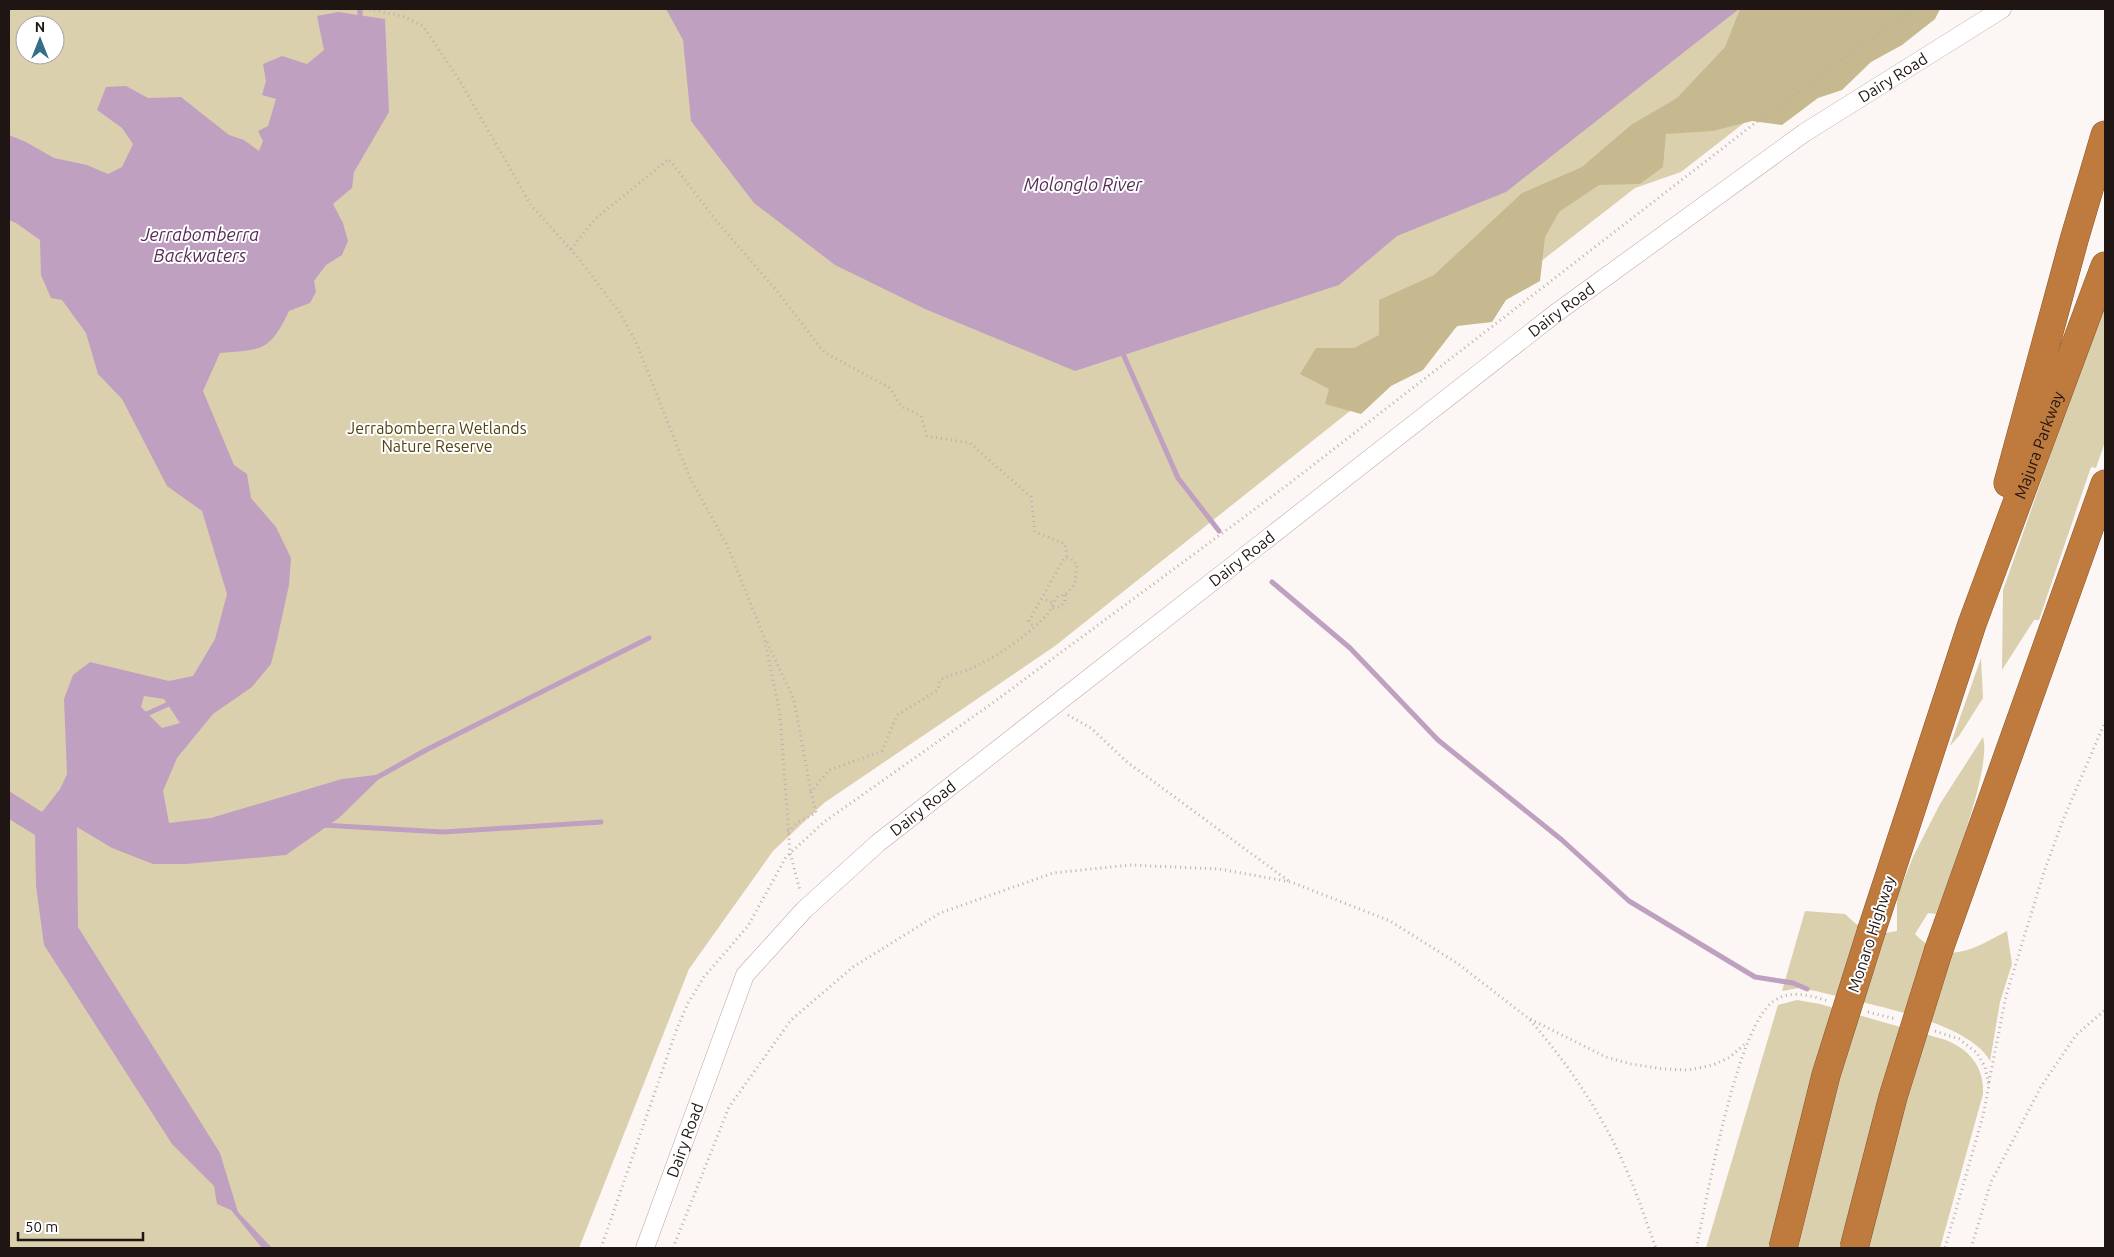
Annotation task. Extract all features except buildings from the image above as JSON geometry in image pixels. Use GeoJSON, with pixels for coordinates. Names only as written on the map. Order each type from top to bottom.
{"type":"FeatureCollection","features":[{"type":"Feature","properties":{"kind":"highway"},"geometry":{"type":"LineString","coordinates":[[1972,624],[2024,420],[2105,135]]}},
{"type":"Feature","properties":{"kind":"highway","name":"Majura Parkway"},"geometry":{"type":"LineString","coordinates":[[1972,624],[2105,266]]}},
{"type":"Feature","properties":{"kind":"highway"},"geometry":{"type":"LineString","coordinates":[[1854,1248],[1893,1097],[1939,949],[2105,484]]}},
{"type":"Feature","properties":{"kind":"highway"},"geometry":{"type":"LineString","coordinates":[[2053,634],[2105,504]]}},
{"type":"Feature","properties":{"kind":"highway","name":"Monaro Highway"},"geometry":{"type":"LineString","coordinates":[[1783,1248],[1826,1076],[1972,624]]}},
{"type":"Feature","properties":{"kind":"street","name":"Dairy Road"},"geometry":{"type":"LineString","coordinates":[[645,1248],[745,975],[804,910],[878,843],[1556,313],[1804,133],[2002,9]]}},
{"type":"Feature","properties":{"kind":"path"},"geometry":{"type":"LineString","coordinates":[[369,9],[402,16],[423,26],[458,78],[531,205],[571,249],[620,313],[636,342],[682,462],[727,545],[764,637],[794,700],[816,813],[798,822],[788,832]]}},
{"type":"Feature","properties":{"kind":"path"},"geometry":{"type":"LineString","coordinates":[[571,249],[596,218],[669,159],[718,223],[776,290],[824,352],[890,388],[901,406],[921,416],[928,436],[970,443],[1031,497],[1035,532],[1065,544],[1067,558]]}},
{"type":"Feature","properties":{"kind":"path"},"geometry":{"type":"LineString","coordinates":[[1033,627],[1030,621],[1064,558],[1067,558]]}},
{"type":"Feature","properties":{"kind":"path"},"geometry":{"type":"LineString","coordinates":[[811,792],[829,770],[882,751],[897,716],[938,690],[940,680],[951,673],[960,674],[979,665],[1044,618],[1058,596],[1065,595],[1075,584],[1077,564],[1067,558]]}},
{"type":"Feature","properties":{"kind":"path"},"geometry":{"type":"LineString","coordinates":[[1046,600],[1053,606],[1060,607],[1065,601],[1065,595]]}},
{"type":"Feature","properties":{"kind":"path"},"geometry":{"type":"LineString","coordinates":[[764,637],[780,714],[790,852],[804,910]]}},
{"type":"Feature","properties":{"kind":"path"},"geometry":{"type":"LineString","coordinates":[[1054,706],[1091,728],[1127,762],[1291,882]]}},
{"type":"Feature","properties":{"kind":"path"},"geometry":{"type":"LineString","coordinates":[[1946,1248],[1983,1116],[2006,996],[2044,872],[2063,820],[2105,722]]}},
{"type":"Feature","properties":{"kind":"path"},"geometry":{"type":"LineString","coordinates":[[673,1248],[729,1107],[790,1020],[853,967],[940,913],[1054,873],[1130,865],[1219,869],[1291,882],[1390,921],[1456,963],[1528,1018],[1606,1056],[1631,1064],[1664,1069],[1689,1070],[1713,1065],[1730,1057],[1747,1042]]}},
{"type":"Feature","properties":{"kind":"path"},"geometry":{"type":"LineString","coordinates":[[1696,1248],[1725,1118],[1747,1042],[1759,1016],[1775,999],[1796,994],[1833,1002]]}},
{"type":"Feature","properties":{"kind":"path"},"geometry":{"type":"LineString","coordinates":[[1860,1009],[1905,1022]]}},
{"type":"Feature","properties":{"kind":"path"},"geometry":{"type":"LineString","coordinates":[[1971,1248],[1991,1182],[2042,1085],[2076,1035],[2105,1010]]}},
{"type":"Feature","properties":{"kind":"path"},"geometry":{"type":"LineString","coordinates":[[1528,1018],[1554,1048],[1602,1121],[1626,1169],[1656,1248]]}},
{"type":"Feature","properties":{"kind":"path"},"geometry":{"type":"LineString","coordinates":[[1931,1030],[1959,1039],[1971,1047],[1985,1067],[1988,1085]]}},
{"type":"Feature","properties":{"kind":"green space","name":"Jerrabomberra Wetlands Nature Reserve"},"geometry":{"type":"Polygon","coordinates":[[[9,9],[1908,9],[1830,56],[1681,172],[1635,188],[1399,372],[1055,646],[824,803],[773,851],[689,969],[579,1248],[9,1248],[9,9]]]}},
{"type":"Feature","properties":{"kind":"green space"},"geometry":{"type":"Polygon","coordinates":[[[2105,300],[2105,442],[2096,468],[2091,467],[2039,620],[2034,620],[2002,670],[2003,590],[2105,300]]]}},
{"type":"Feature","properties":{"kind":"green space"},"geometry":{"type":"Polygon","coordinates":[[[1981,658],[1983,698],[1959,736],[1950,746],[1981,658]]]}},
{"type":"Feature","properties":{"kind":"green space"},"geometry":{"type":"Polygon","coordinates":[[[1983,737],[1984,753],[1976,798],[1959,851],[1936,914],[1928,913],[1915,934],[1927,944],[1939,950],[1961,952],[1983,944],[2007,931],[2012,964],[2000,1002],[1990,1061],[1978,1047],[1960,1034],[1911,1015],[1816,991],[1799,988],[1782,991],[1805,911],[1845,914],[1856,924],[1885,933],[1897,931],[1897,897],[1913,857],[1940,804],[1983,737]]]}},
{"type":"Feature","properties":{"kind":"green space"},"geometry":{"type":"Polygon","coordinates":[[[1797,1000],[1820,1004],[1946,1040],[1969,1054],[1974,1061],[1981,1076],[1983,1094],[1940,1248],[1706,1248],[1778,1005],[1797,1000]]]}},
{"type":"Feature","properties":{"kind":"shaded area"},"geometry":{"type":"Polygon","coordinates":[[[1740,9],[1940,9],[1935,19],[1902,45],[1871,62],[1842,90],[1818,98],[1782,125],[1752,121],[1713,131],[1666,134],[1663,167],[1640,184],[1599,185],[1559,212],[1545,237],[1540,281],[1506,300],[1492,322],[1457,326],[1423,370],[1391,386],[1361,414],[1325,404],[1329,389],[1300,374],[1316,348],[1354,348],[1379,335],[1379,300],[1434,275],[1522,193],[1582,167],[1631,125],[1677,98],[1725,47],[1740,9]]]}},
{"type":"Feature","properties":{"kind":"water","name":"Molonglo River"},"geometry":{"type":"Polygon","coordinates":[[[666,9],[1739,9],[1506,192],[1397,236],[1339,285],[1075,371],[925,309],[835,265],[754,203],[691,121],[683,40],[666,9]]]}},
{"type":"Feature","properties":{"kind":"water","name":"Jerrabomberra Backwaters"},"geometry":{"type":"Polygon","coordinates":[[[338,12],[385,19],[389,112],[354,172],[352,188],[333,204],[343,223],[348,241],[342,255],[326,265],[314,281],[316,292],[310,303],[289,311],[276,334],[264,346],[246,351],[220,353],[203,391],[234,465],[247,474],[251,498],[276,527],[291,558],[289,585],[271,664],[252,687],[213,714],[177,758],[163,791],[169,823],[211,818],[342,779],[384,774],[339,818],[286,855],[186,864],[153,864],[112,848],[77,827],[78,927],[220,1153],[238,1212],[272,1248],[262,1248],[231,1210],[217,1204],[214,1186],[172,1144],[44,945],[36,886],[35,835],[9,819],[9,791],[42,812],[60,789],[67,774],[64,699],[73,675],[90,662],[169,681],[193,676],[215,639],[227,594],[202,511],[167,486],[122,399],[98,374],[86,333],[62,300],[51,298],[41,275],[40,240],[9,220],[9,135],[26,142],[54,158],[87,165],[108,174],[122,167],[133,144],[122,128],[97,110],[106,87],[126,86],[148,98],[181,97],[229,135],[244,140],[259,151],[263,141],[258,131],[268,126],[276,99],[262,95],[266,81],[263,64],[282,56],[307,64],[324,50],[317,16],[338,12]],[[144,696],[141,707],[162,728],[180,723],[164,699],[144,696]]]}},
{"type":"Feature","properties":{"kind":"waterway"},"geometry":{"type":"LineString","coordinates":[[360,9],[360,22]]}},
{"type":"Feature","properties":{"kind":"waterway"},"geometry":{"type":"LineString","coordinates":[[1124,356],[1178,478],[1219,531]]}},
{"type":"Feature","properties":{"kind":"waterway"},"geometry":{"type":"LineString","coordinates":[[1272,582],[1350,648],[1438,740],[1562,840],[1629,901],[1755,977],[1793,983],[1807,989]]}},
{"type":"Feature","properties":{"kind":"waterway"},"geometry":{"type":"LineString","coordinates":[[376,778],[426,750],[649,638]]}},
{"type":"Feature","properties":{"kind":"waterway"},"geometry":{"type":"LineString","coordinates":[[142,716],[173,702]]}},
{"type":"Feature","properties":{"kind":"waterway"},"geometry":{"type":"LineString","coordinates":[[322,825],[443,832],[601,822]]}}]}
